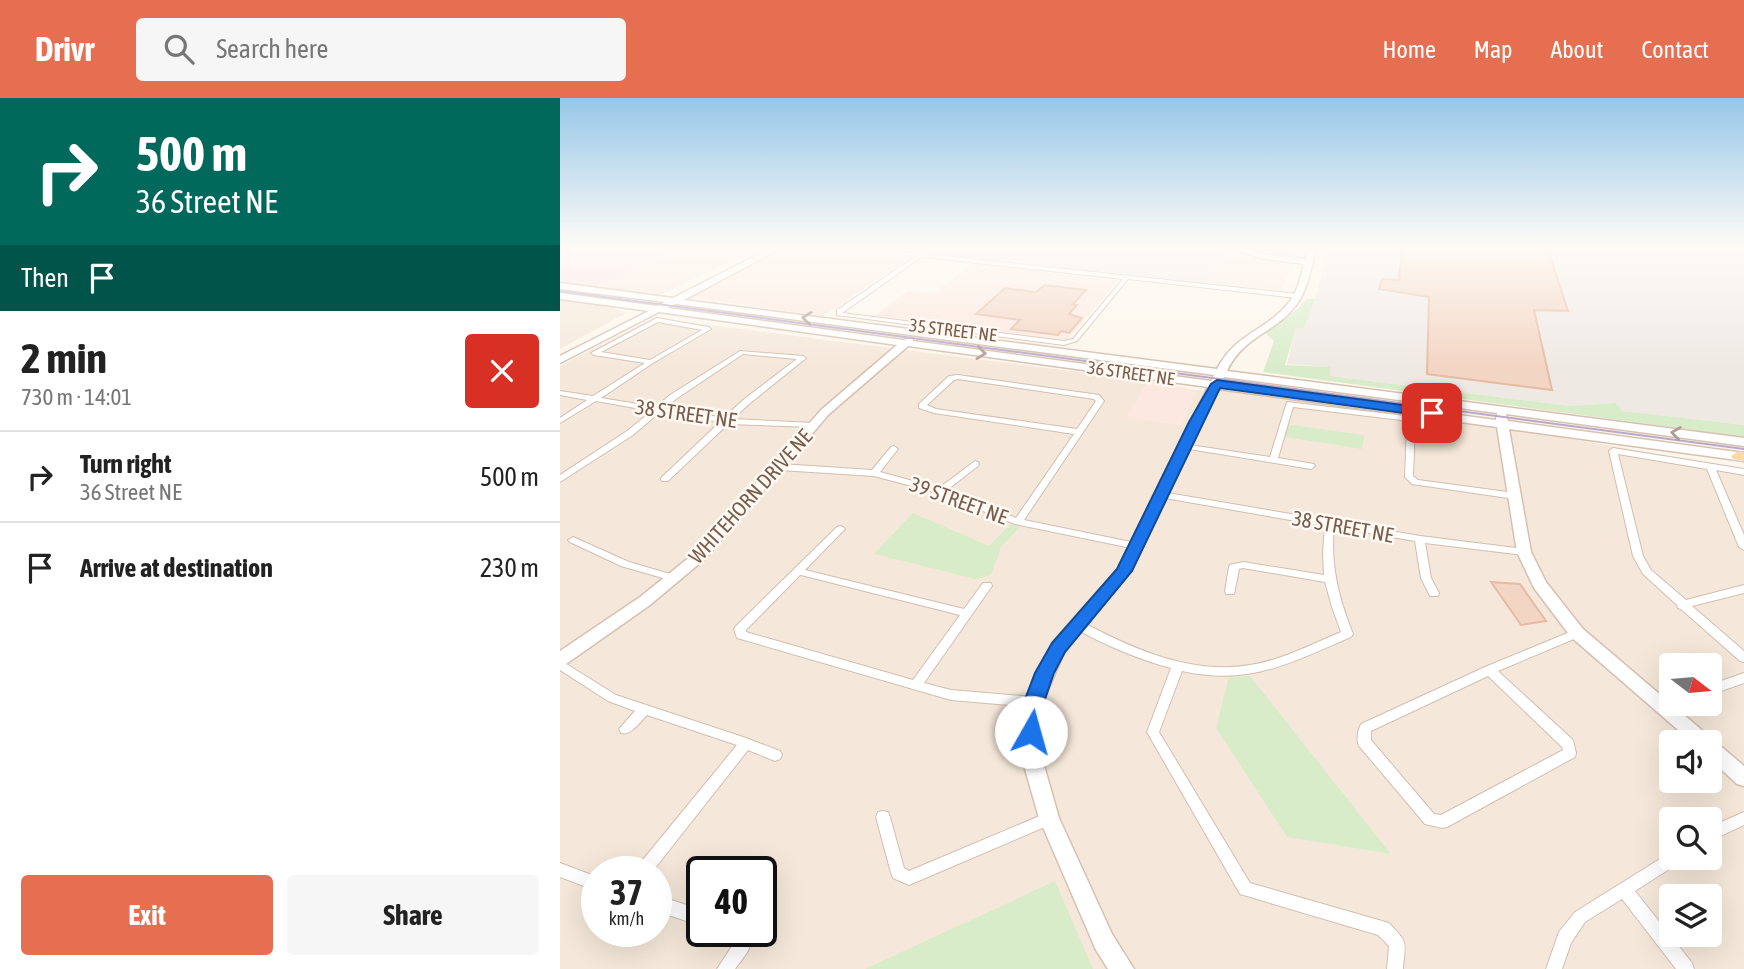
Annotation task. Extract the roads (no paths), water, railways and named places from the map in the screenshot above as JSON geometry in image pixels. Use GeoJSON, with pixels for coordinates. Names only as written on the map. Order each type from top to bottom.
{"type":"FeatureCollection","features":[{"type":"Feature","properties":{"kind":"main road","name":"36 STREET NE"},"geometry":{"type":"LineString","coordinates":[[568,288],[654,305]]}},
{"type":"Feature","properties":{"kind":"main road"},"geometry":{"type":"LineString","coordinates":[[560,357],[702,288]]}},
{"type":"Feature","properties":{"kind":"main road"},"geometry":{"type":"LineString","coordinates":[[1122,969],[1104,942],[1049,818],[1033,762],[1034,702],[1058,648],[1124,571],[1162,495],[1231,343],[1273,313],[1297,288]]}},
{"type":"Feature","properties":{"kind":"main road"},"geometry":{"type":"LineString","coordinates":[[634,319],[654,305],[689,295]]}},
{"type":"Feature","properties":{"kind":"main road","name":"36 STREET NE"},"geometry":{"type":"LineString","coordinates":[[670,304],[689,295],[923,333],[1191,369],[1458,416],[1485,424],[1505,422],[1744,442]]}},
{"type":"Feature","properties":{"kind":"main road","name":"36 STREET NE"},"geometry":{"type":"LineString","coordinates":[[560,296],[622,304],[670,304],[884,340],[1184,379],[1216,375],[1269,379],[1505,422],[1742,457]]}},
{"type":"Feature","properties":{"kind":"main road"},"geometry":{"type":"LineString","coordinates":[[622,304],[635,312],[634,319]]}},
{"type":"Feature","properties":{"kind":"main road","name":"WHITEHORN DRIVE NE"},"geometry":{"type":"LineString","coordinates":[[836,402],[923,333]]}},
{"type":"Feature","properties":{"kind":"main road"},"geometry":{"type":"LineString","coordinates":[[884,340],[894,345],[896,350]]}},
{"type":"Feature","properties":{"kind":"main road","name":"WHITEHORN DRIVE NE"},"geometry":{"type":"LineString","coordinates":[[560,662],[673,578],[708,548],[836,402],[896,350],[909,343]]}},
{"type":"Feature","properties":{"kind":"main road"},"geometry":{"type":"LineString","coordinates":[[1505,422],[1509,471],[1513,479],[1524,551],[1539,584],[1577,634],[1659,695]]}},
{"type":"Feature","properties":{"kind":"main road"},"geometry":{"type":"LineString","coordinates":[[1683,716],[1695,730]]}},
{"type":"Feature","properties":{"kind":"main road"},"geometry":{"type":"LineString","coordinates":[[1722,758],[1744,778]]}},
{"type":"Feature","properties":{"kind":"street","name":"35 STREET NE"},"geometry":{"type":"LineString","coordinates":[[874,288],[839,311],[839,314],[1068,343],[1075,340],[1118,288]]}},
{"type":"Feature","properties":{"kind":"street"},"geometry":{"type":"LineString","coordinates":[[1225,288],[1293,295]]}},
{"type":"Feature","properties":{"kind":"street"},"geometry":{"type":"LineString","coordinates":[[560,421],[708,327],[652,321],[594,353],[651,362]]}},
{"type":"Feature","properties":{"kind":"street"},"geometry":{"type":"LineString","coordinates":[[560,480],[742,352],[803,358],[725,421],[665,479]]}},
{"type":"Feature","properties":{"kind":"street"},"geometry":{"type":"LineString","coordinates":[[1018,522],[1079,432],[1100,401],[1096,397],[958,377],[952,378],[922,406],[934,411],[1079,432]]}},
{"type":"Feature","properties":{"kind":"street","name":"38 STREET NE"},"geometry":{"type":"LineString","coordinates":[[560,393],[725,421],[814,425]]}},
{"type":"Feature","properties":{"kind":"street"},"geometry":{"type":"LineString","coordinates":[[1273,460],[1290,404],[1390,416],[1411,424],[1409,477],[1416,482],[1515,496]]}},
{"type":"Feature","properties":{"kind":"street"},"geometry":{"type":"LineString","coordinates":[[1184,446],[1311,466]]}},
{"type":"Feature","properties":{"kind":"street"},"geometry":{"type":"LineString","coordinates":[[874,473],[894,449]]}},
{"type":"Feature","properties":{"kind":"street"},"geometry":{"type":"LineString","coordinates":[[1744,472],[1612,450],[1638,556],[1647,572],[1744,658]]}},
{"type":"Feature","properties":{"kind":"street"},"geometry":{"type":"LineString","coordinates":[[941,491],[975,464]]}},
{"type":"Feature","properties":{"kind":"street"},"geometry":{"type":"LineString","coordinates":[[1710,466],[1744,547]]}},
{"type":"Feature","properties":{"kind":"street","name":"39 STREET NE"},"geometry":{"type":"LineString","coordinates":[[780,467],[874,473],[941,491],[1018,522],[1136,546]]}},
{"type":"Feature","properties":{"kind":"street","name":"38 STREET NE"},"geometry":{"type":"LineString","coordinates":[[1162,495],[1420,539],[1524,551]]}},
{"type":"Feature","properties":{"kind":"street"},"geometry":{"type":"LineString","coordinates":[[1732,519],[1744,521]]}},
{"type":"Feature","properties":{"kind":"street"},"geometry":{"type":"LineString","coordinates":[[1079,625],[1130,649],[1178,665],[1220,671],[1248,670],[1347,634],[1329,579],[1326,544],[1330,524]]}},
{"type":"Feature","properties":{"kind":"street"},"geometry":{"type":"LineString","coordinates":[[840,529],[801,572],[740,629],[741,635],[951,695],[1034,702]]}},
{"type":"Feature","properties":{"kind":"street"},"geometry":{"type":"LineString","coordinates":[[1420,539],[1426,578],[1434,593]]}},
{"type":"Feature","properties":{"kind":"street"},"geometry":{"type":"LineString","coordinates":[[573,540],[625,565],[673,578]]}},
{"type":"Feature","properties":{"kind":"street"},"geometry":{"type":"LineString","coordinates":[[1230,591],[1234,567],[1243,565],[1329,579]]}},
{"type":"Feature","properties":{"kind":"street"},"geometry":{"type":"LineString","coordinates":[[801,572],[967,613]]}},
{"type":"Feature","properties":{"kind":"street"},"geometry":{"type":"LineString","coordinates":[[916,685],[988,586]]}},
{"type":"Feature","properties":{"kind":"street"},"geometry":{"type":"LineString","coordinates":[[1682,605],[1744,589]]}},
{"type":"Feature","properties":{"kind":"street"},"geometry":{"type":"LineString","coordinates":[[1489,670],[1568,744],[1570,753],[1442,822],[1430,819],[1364,742],[1366,728],[1489,670],[1577,634]]}},
{"type":"Feature","properties":{"kind":"street"},"geometry":{"type":"LineString","coordinates":[[560,662],[612,698],[775,755]]}},
{"type":"Feature","properties":{"kind":"street"},"geometry":{"type":"LineString","coordinates":[[1178,665],[1153,732],[1245,889],[1383,929],[1396,943],[1395,969]]}},
{"type":"Feature","properties":{"kind":"street"},"geometry":{"type":"LineString","coordinates":[[1722,686],[1744,678]]}},
{"type":"Feature","properties":{"kind":"street"},"geometry":{"type":"LineString","coordinates":[[625,729],[645,709]]}},
{"type":"Feature","properties":{"kind":"street"},"geometry":{"type":"LineString","coordinates":[[655,856],[746,743]]}},
{"type":"Feature","properties":{"kind":"street"},"geometry":{"type":"LineString","coordinates":[[883,817],[898,873],[909,878],[1049,818]]}},
{"type":"Feature","properties":{"kind":"street"},"geometry":{"type":"LineString","coordinates":[[1722,828],[1744,818]]}},
{"type":"Feature","properties":{"kind":"street"},"geometry":{"type":"LineString","coordinates":[[1554,969],[1565,938],[1580,917],[1659,868]]}},
{"type":"Feature","properties":{"kind":"street"},"geometry":{"type":"LineString","coordinates":[[560,870],[581,878]]}},
{"type":"Feature","properties":{"kind":"street"},"geometry":{"type":"LineString","coordinates":[[1625,890],[1686,969]]}},
{"type":"Feature","properties":{"kind":"street"},"geometry":{"type":"LineString","coordinates":[[725,969],[740,947]]}},
{"type":"Feature","properties":{"kind":"tram line"},"geometry":{"type":"LineString","coordinates":[[560,291],[1744,449]]}}]}
